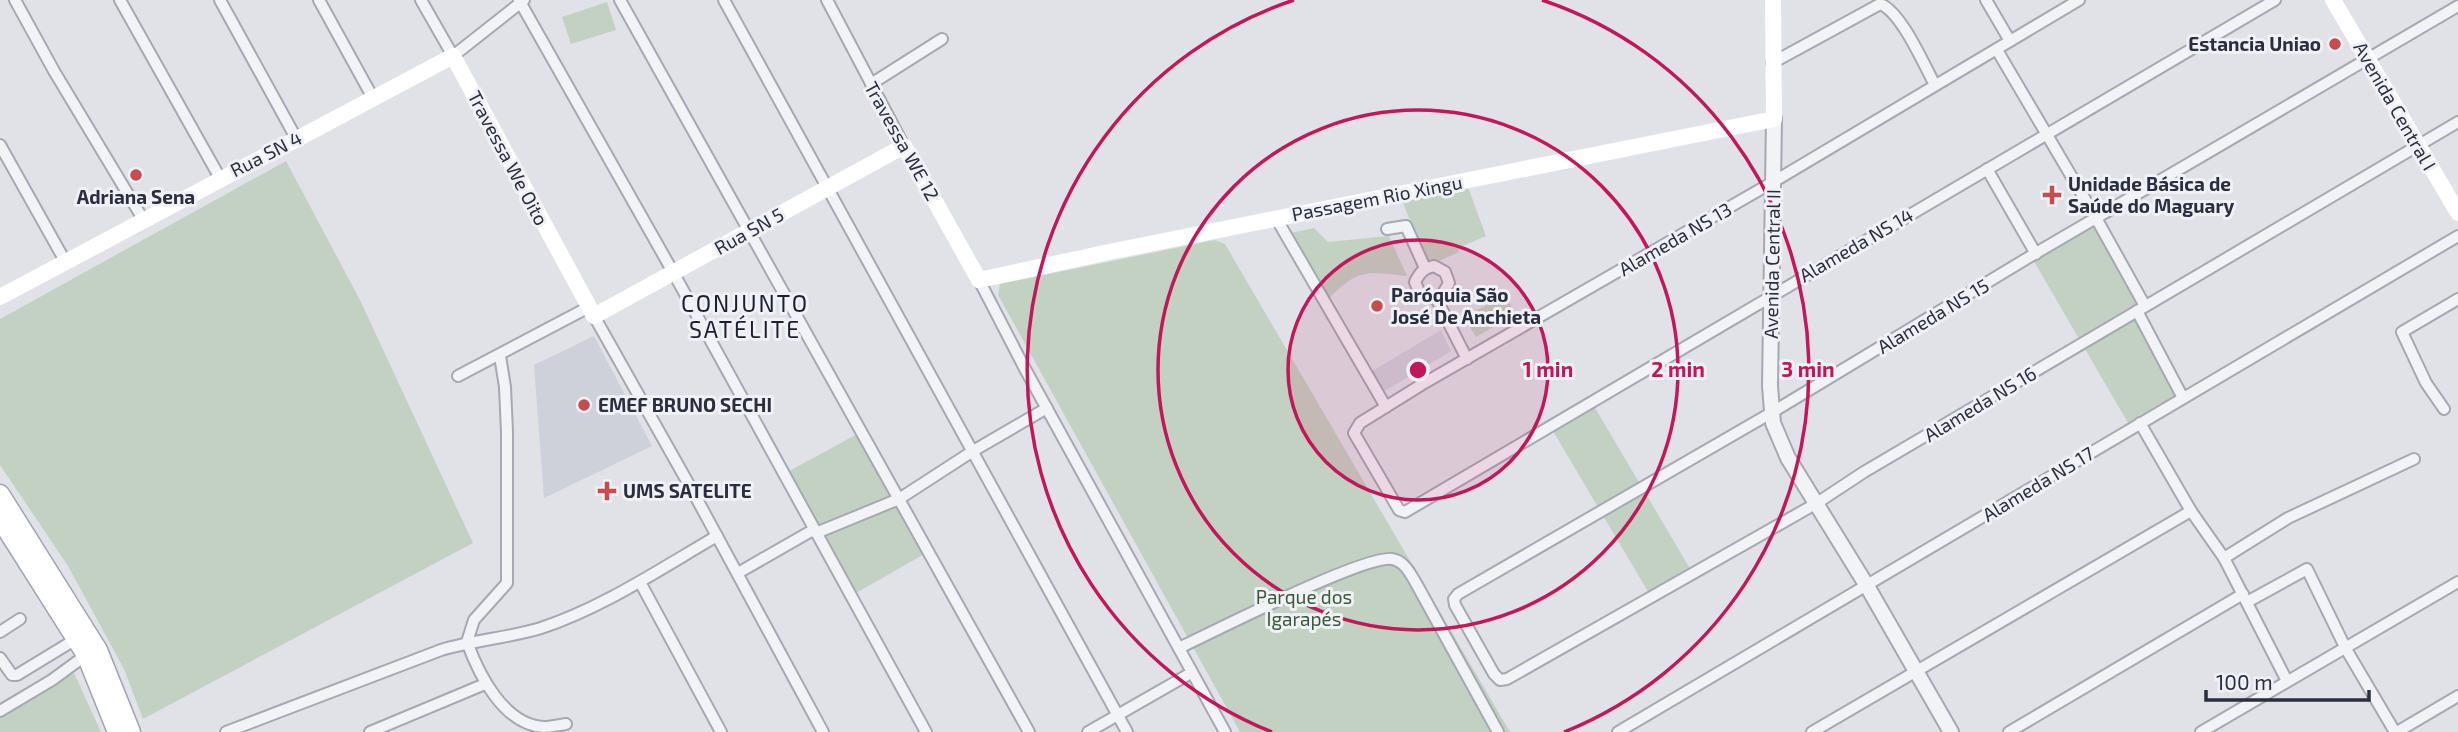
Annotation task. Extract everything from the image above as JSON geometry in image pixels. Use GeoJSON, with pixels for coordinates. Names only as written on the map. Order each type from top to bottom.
{"type":"FeatureCollection","features":[{"type":"Feature","properties":{"kind":"main road","name":"Avenida Central II"},"geometry":{"type":"LineString","coordinates":[[1773,0],[1774,119]]}},
{"type":"Feature","properties":{"kind":"main road","name":"Avenida Central I"},"geometry":{"type":"LineString","coordinates":[[2333,0],[2458,213]]}},
{"type":"Feature","properties":{"kind":"main road","name":"Rua SN 4"},"geometry":{"type":"LineString","coordinates":[[0,297],[453,56]]}},
{"type":"Feature","properties":{"kind":"main road","name":"Travessa We Oito"},"geometry":{"type":"LineString","coordinates":[[453,56],[591,312]]}},
{"type":"Feature","properties":{"kind":"main road","name":"Passagem Rio Xingu"},"geometry":{"type":"LineString","coordinates":[[979,280],[1774,119]]}},
{"type":"Feature","properties":{"kind":"main road","name":"Rua SN 5"},"geometry":{"type":"LineString","coordinates":[[591,312],[673,272],[904,146]]}},
{"type":"Feature","properties":{"kind":"main road","name":"Travessa WE 12"},"geometry":{"type":"LineString","coordinates":[[904,146],[979,280]]}},
{"type":"Feature","properties":{"kind":"main road"},"geometry":{"type":"LineString","coordinates":[[0,494],[97,650],[131,732]]}},
{"type":"Feature","properties":{"kind":"main road"},"geometry":{"type":"LineString","coordinates":[[0,519],[86,655],[117,732]]}},
{"type":"Feature","properties":{"kind":"street"},"geometry":{"type":"LineString","coordinates":[[15,0],[54,71],[144,219]]}},
{"type":"Feature","properties":{"kind":"street"},"geometry":{"type":"LineString","coordinates":[[120,0],[220,178]]}},
{"type":"Feature","properties":{"kind":"street"},"geometry":{"type":"LineString","coordinates":[[220,0],[296,138]]}},
{"type":"Feature","properties":{"kind":"street"},"geometry":{"type":"LineString","coordinates":[[319,0],[373,98]]}},
{"type":"Feature","properties":{"kind":"street","name":"Travessa We Oito"},"geometry":{"type":"LineString","coordinates":[[421,0],[453,56]]}},
{"type":"Feature","properties":{"kind":"street"},"geometry":{"type":"LineString","coordinates":[[620,0],[1029,732]]}},
{"type":"Feature","properties":{"kind":"street"},"geometry":{"type":"LineString","coordinates":[[724,0],[1127,732]]}},
{"type":"Feature","properties":{"kind":"street","name":"Travessa WE 12"},"geometry":{"type":"LineString","coordinates":[[827,0],[904,146]]}},
{"type":"Feature","properties":{"kind":"street"},"geometry":{"type":"LineString","coordinates":[[1986,0],[2010,41]]}},
{"type":"Feature","properties":{"kind":"street","name":"Alameda NS 13"},"geometry":{"type":"LineString","coordinates":[[1402,512],[1354,433],[1360,423],[2079,0]]}},
{"type":"Feature","properties":{"kind":"street","name":"Alameda NS 14"},"geometry":{"type":"LineString","coordinates":[[1402,512],[2275,0]]}},
{"type":"Feature","properties":{"kind":"street"},"geometry":{"type":"LineString","coordinates":[[521,1],[926,732]]}},
{"type":"Feature","properties":{"kind":"street","name":"Rua SN 4"},"geometry":{"type":"LineString","coordinates":[[453,56],[521,1]]}},
{"type":"Feature","properties":{"kind":"street"},"geometry":{"type":"LineString","coordinates":[[1772,63],[1880,4],[1889,8],[1900,22],[1935,85]]}},
{"type":"Feature","properties":{"kind":"street","name":"Alameda NS 15"},"geometry":{"type":"LineString","coordinates":[[1500,680],[1455,606],[1455,596],[1771,413],[2096,218],[2458,6]]}},
{"type":"Feature","properties":{"kind":"street"},"geometry":{"type":"LineString","coordinates":[[871,84],[942,39]]}},
{"type":"Feature","properties":{"kind":"street"},"geometry":{"type":"LineString","coordinates":[[1997,50],[2096,218],[2183,398]]}},
{"type":"Feature","properties":{"kind":"street","name":"Avenida Central II"},"geometry":{"type":"LineString","coordinates":[[1774,119],[1771,413],[1778,438],[1951,732]]}},
{"type":"Feature","properties":{"kind":"street","name":"Alameda NS 16"},"geometry":{"type":"LineString","coordinates":[[1500,680],[1507,679],[1817,503],[1864,472],[2458,122]]}},
{"type":"Feature","properties":{"kind":"street"},"geometry":{"type":"LineString","coordinates":[[0,145],[65,261]]}},
{"type":"Feature","properties":{"kind":"street"},"geometry":{"type":"LineString","coordinates":[[1987,169],[2036,254]]}},
{"type":"Feature","properties":{"kind":"street"},"geometry":{"type":"LineString","coordinates":[[1276,218],[1386,407]]}},
{"type":"Feature","properties":{"kind":"street"},"geometry":{"type":"LineString","coordinates":[[1387,229],[1406,226],[1425,268]]}},
{"type":"Feature","properties":{"kind":"street","name":"Alameda NS 17"},"geometry":{"type":"LineString","coordinates":[[1618,732],[2458,236]]}},
{"type":"Feature","properties":{"kind":"street"},"geometry":{"type":"LineString","coordinates":[[1434,266],[1445,272],[1449,283],[1443,295],[1429,298],[1412,290],[1419,273],[1425,268],[1434,266]]}},
{"type":"Feature","properties":{"kind":"street"},"geometry":{"type":"LineString","coordinates":[[979,280],[1225,732]]}},
{"type":"Feature","properties":{"kind":"street"},"geometry":{"type":"LineString","coordinates":[[1436,298],[1466,359]]}},
{"type":"Feature","properties":{"kind":"street"},"geometry":{"type":"LineString","coordinates":[[2444,409],[2426,383],[2402,332],[2458,299]]}},
{"type":"Feature","properties":{"kind":"street"},"geometry":{"type":"LineString","coordinates":[[458,376],[591,312],[738,573],[823,732]]}},
{"type":"Feature","properties":{"kind":"street"},"geometry":{"type":"LineString","coordinates":[[500,356],[505,387],[507,432],[508,578],[503,590],[474,620],[467,642],[485,684],[518,719],[543,727],[566,724]]}},
{"type":"Feature","properties":{"kind":"street"},"geometry":{"type":"LineString","coordinates":[[738,573],[815,532],[899,499],[972,451],[1047,408]]}},
{"type":"Feature","properties":{"kind":"street"},"geometry":{"type":"LineString","coordinates":[[2140,423],[2191,511],[2224,558],[2287,681]]}},
{"type":"Feature","properties":{"kind":"street"},"geometry":{"type":"LineString","coordinates":[[2224,558],[2288,517],[2414,459]]}},
{"type":"Feature","properties":{"kind":"street"},"geometry":{"type":"LineString","coordinates":[[1812,732],[2191,511]]}},
{"type":"Feature","properties":{"kind":"street"},"geometry":{"type":"LineString","coordinates":[[226,732],[336,688],[467,642],[516,634],[557,622],[640,582],[717,536]]}},
{"type":"Feature","properties":{"kind":"street"},"geometry":{"type":"LineString","coordinates":[[1178,648],[1343,573],[1381,559],[1392,559],[1404,565],[1417,585],[1498,732]]}},
{"type":"Feature","properties":{"kind":"street"},"geometry":{"type":"LineString","coordinates":[[2009,732],[2245,598],[2307,569],[2346,649],[2396,732],[2458,696]]}},
{"type":"Feature","properties":{"kind":"street"},"geometry":{"type":"LineString","coordinates":[[640,582],[721,732]]}},
{"type":"Feature","properties":{"kind":"street"},"geometry":{"type":"LineString","coordinates":[[2201,732],[2458,582]]}},
{"type":"Feature","properties":{"kind":"street"},"geometry":{"type":"LineString","coordinates":[[0,632],[20,620]]}},
{"type":"Feature","properties":{"kind":"street"},"geometry":{"type":"LineString","coordinates":[[0,658],[12,675],[18,676],[76,639]]}},
{"type":"Feature","properties":{"kind":"street"},"geometry":{"type":"LineString","coordinates":[[0,711],[52,680],[86,655]]}},
{"type":"Feature","properties":{"kind":"street"},"geometry":{"type":"LineString","coordinates":[[1088,732],[1191,673]]}},
{"type":"Feature","properties":{"kind":"street"},"geometry":{"type":"LineString","coordinates":[[370,732],[485,684]]}},
{"type":"Feature","properties":{"kind":"shaded area"},"geometry":{"type":"Polygon","coordinates":[[[1441,330],[1451,351],[1381,393],[1369,373],[1441,330]]]}},
{"type":"Feature","properties":{"kind":"shaded area","name":"EMEF BRUNO SECHI"},"geometry":{"type":"Polygon","coordinates":[[[594,336],[652,446],[544,498],[534,365],[594,336]]]}},
{"type":"Feature","properties":{"kind":"green space"},"geometry":{"type":"Polygon","coordinates":[[[607,2],[616,30],[571,44],[562,17],[607,2]]]}},
{"type":"Feature","properties":{"kind":"green space"},"geometry":{"type":"Polygon","coordinates":[[[286,161],[360,300],[473,543],[143,719],[124,669],[68,566],[0,465],[0,319],[286,161]]]}},
{"type":"Feature","properties":{"kind":"green space"},"geometry":{"type":"Polygon","coordinates":[[[1468,187],[1486,236],[1458,248],[1459,252],[1437,262],[1426,262],[1402,200],[1468,187]]]}},
{"type":"Feature","properties":{"kind":"green space"},"geometry":{"type":"Polygon","coordinates":[[[2095,219],[2144,305],[2133,312],[2181,398],[2131,428],[2032,258],[2095,219]]]}},
{"type":"Feature","properties":{"kind":"green space"},"geometry":{"type":"Polygon","coordinates":[[[1314,228],[1328,242],[1389,236],[1407,276],[1371,273],[1363,275],[1347,283],[1326,301],[1291,233],[1314,228]]]}},
{"type":"Feature","properties":{"kind":"green space","name":"Parque dos Igarapés"},"geometry":{"type":"Polygon","coordinates":[[[1215,240],[1225,244],[1510,732],[1240,732],[998,295],[1000,284],[1215,240]]]}},
{"type":"Feature","properties":{"kind":"green space"},"geometry":{"type":"Polygon","coordinates":[[[1506,295],[1515,314],[1476,337],[1464,317],[1506,295]]]}},
{"type":"Feature","properties":{"kind":"green space"},"geometry":{"type":"Polygon","coordinates":[[[1591,401],[1692,572],[1650,595],[1550,426],[1591,401]]]}},
{"type":"Feature","properties":{"kind":"green space"},"geometry":{"type":"Polygon","coordinates":[[[859,433],[926,553],[849,597],[782,475],[859,433]]]}},
{"type":"Feature","properties":{"kind":"green space"},"geometry":{"type":"Polygon","coordinates":[[[74,673],[101,732],[0,732],[0,717],[74,673]]]}},
{"type":"Feature","properties":{"kind":"place","name":"Estancia Uniao"},"geometry":{"type":"Point","coordinates":[2335,44]}},
{"type":"Feature","properties":{"kind":"place","name":"Adriana Sena"},"geometry":{"type":"Point","coordinates":[136,175]}},
{"type":"Feature","properties":{"kind":"place","name":"Unidade Básica de Saúde do Maguary"},"geometry":{"type":"Point","coordinates":[2052,195]}},
{"type":"Feature","properties":{"kind":"place","name":"Paróquia São José De Anchieta"},"geometry":{"type":"Point","coordinates":[1377,306]}},
{"type":"Feature","properties":{"kind":"place","name":"EMEF BRUNO SECHI"},"geometry":{"type":"Point","coordinates":[584,405]}},
{"type":"Feature","properties":{"kind":"place","name":"UMS SATELITE"},"geometry":{"type":"Point","coordinates":[607,491]}},
{"type":"Feature","properties":{"kind":"district","name":"CONJUNTO SATÉLITE"},"geometry":{"type":"Point","coordinates":[745,317]}}]}
